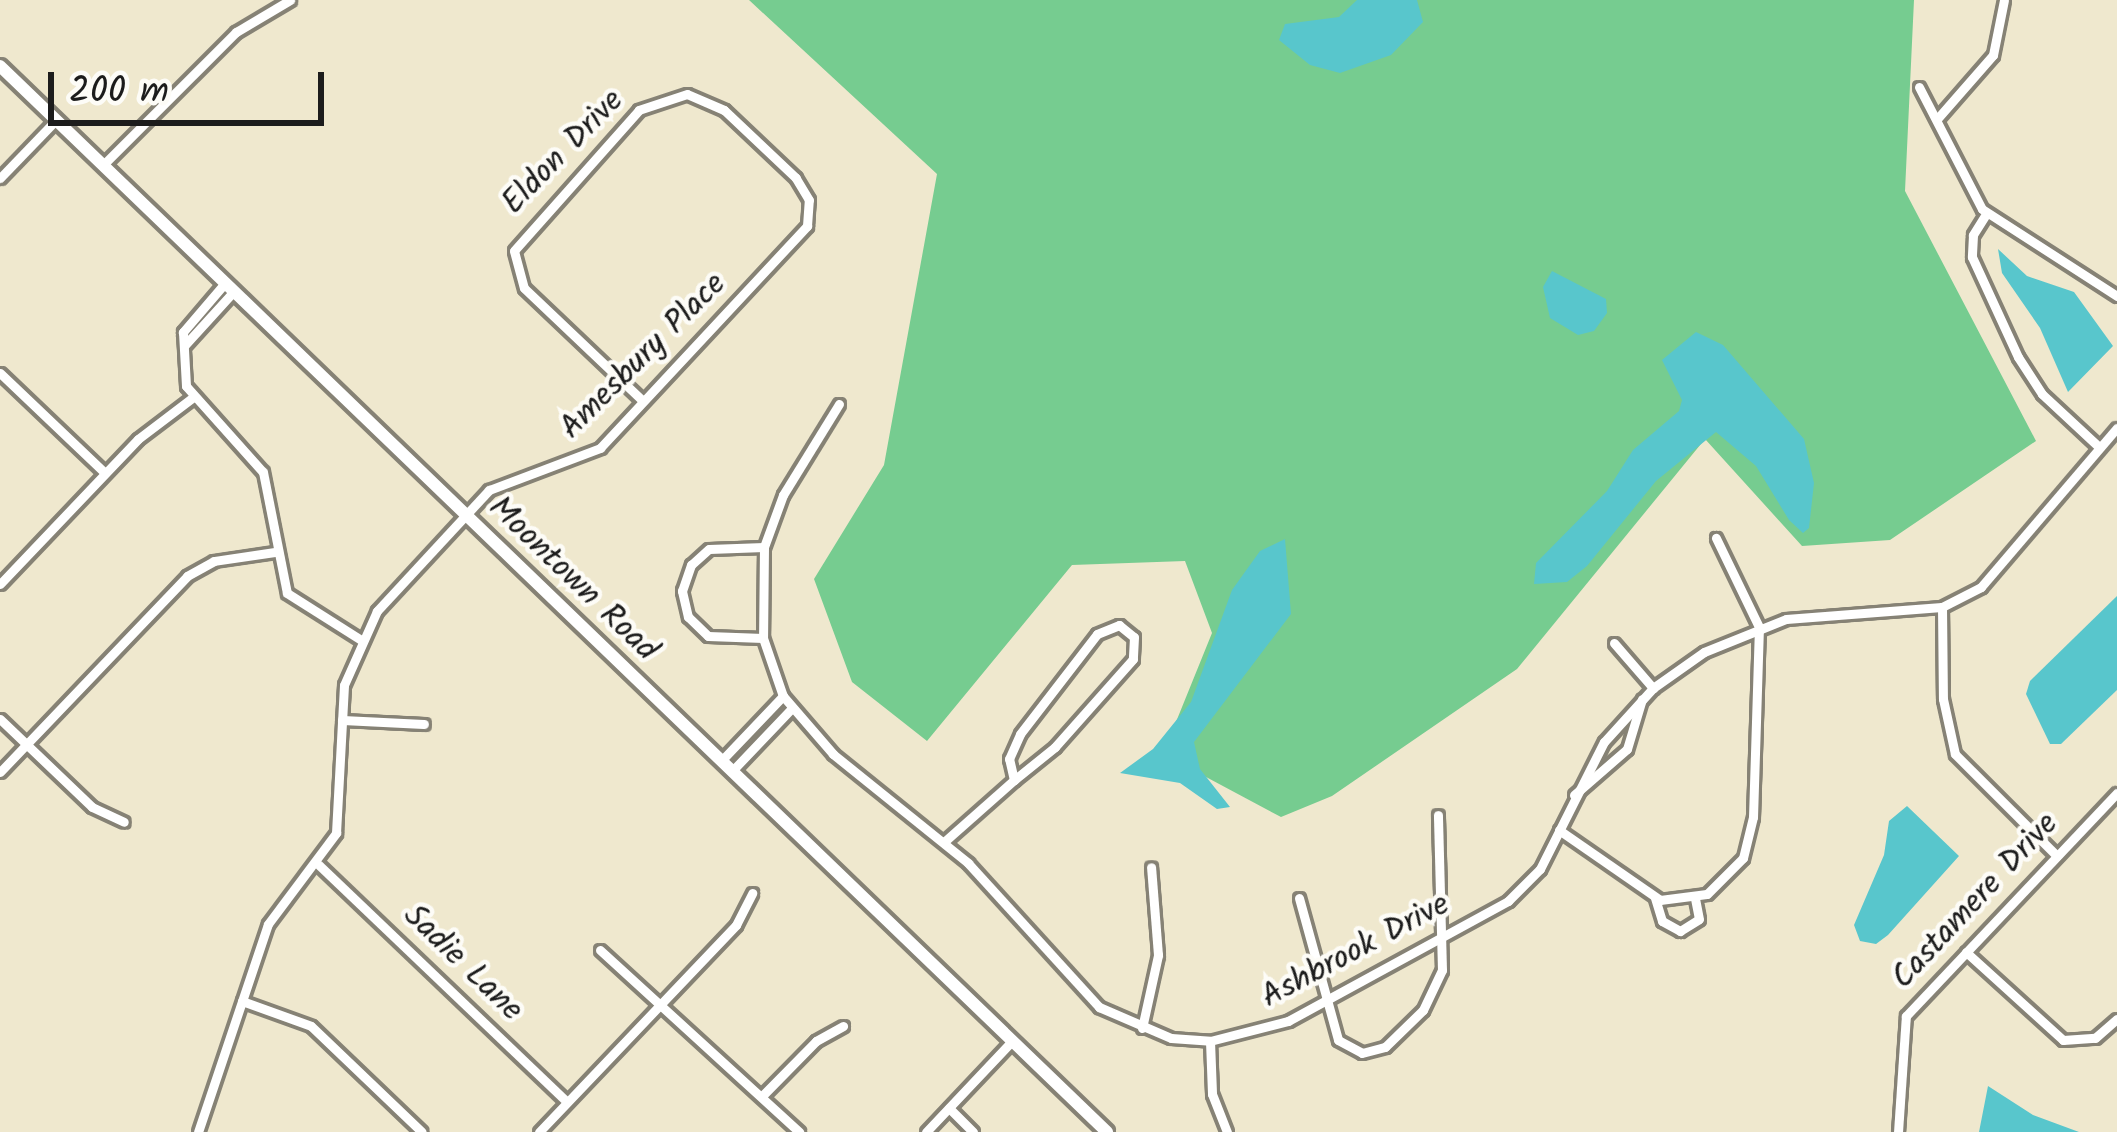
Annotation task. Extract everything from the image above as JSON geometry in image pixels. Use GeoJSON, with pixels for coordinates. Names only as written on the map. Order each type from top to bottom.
{"type":"FeatureCollection","features":[{"type":"Feature","properties":{"kind":"street"},"geometry":{"type":"LineString","coordinates":[[104,165],[236,32],[290,0]]}},
{"type":"Feature","properties":{"kind":"street"},"geometry":{"type":"LineString","coordinates":[[1937,119],[1994,55],[2004,0]]}},
{"type":"Feature","properties":{"kind":"street","name":"Moontown Road"},"geometry":{"type":"LineString","coordinates":[[0,66],[1107,1132]]}},
{"type":"Feature","properties":{"kind":"street"},"geometry":{"type":"LineString","coordinates":[[1918,87],[1986,214],[2090,272],[2117,296]]}},
{"type":"Feature","properties":{"kind":"street","name":"Eldon Drive"},"geometry":{"type":"LineString","coordinates":[[644,401],[524,288],[513,260],[524,232],[639,110],[679,93],[724,110],[796,178],[810,210]]}},
{"type":"Feature","properties":{"kind":"street"},"geometry":{"type":"LineString","coordinates":[[0,178],[56,120]]}},
{"type":"Feature","properties":{"kind":"street","name":"Amesbury Place"},"geometry":{"type":"LineString","coordinates":[[198,1132],[268,924],[319,865],[340,816],[342,720],[361,640],[396,586],[464,514],[509,478],[591,456],[797,240],[810,210]]}},
{"type":"Feature","properties":{"kind":"street"},"geometry":{"type":"LineString","coordinates":[[1986,214],[1972,235],[1972,257],[2018,357],[2042,394],[2099,448]]}},
{"type":"Feature","properties":{"kind":"street"},"geometry":{"type":"LineString","coordinates":[[229,287],[184,346],[192,398],[258,464],[275,552],[293,601],[361,640]]}},
{"type":"Feature","properties":{"kind":"street"},"geometry":{"type":"LineString","coordinates":[[0,373],[105,473]]}},
{"type":"Feature","properties":{"kind":"street"},"geometry":{"type":"LineString","coordinates":[[0,584],[105,473],[192,398]]}},
{"type":"Feature","properties":{"kind":"street","name":"Ashbrook Drive"},"geometry":{"type":"LineString","coordinates":[[839,404],[783,496],[764,548],[763,638],[783,696],[833,754],[944,842],[1073,985],[1142,1028],[1210,1042],[1263,1033],[1520,892],[1559,830],[1574,795],[1642,699],[1704,652],[1759,627],[1830,611],[1942,607]]}},
{"type":"Feature","properties":{"kind":"street"},"geometry":{"type":"LineString","coordinates":[[2057,856],[1954,754],[1943,699],[1942,607],[2002,569],[2117,428]]}},
{"type":"Feature","properties":{"kind":"street"},"geometry":{"type":"LineString","coordinates":[[1559,830],[1655,898],[1695,899],[1736,868],[1752,836],[1759,627],[1715,538]]}},
{"type":"Feature","properties":{"kind":"street"},"geometry":{"type":"LineString","coordinates":[[763,638],[708,636],[688,617],[682,591],[691,565],[710,549],[764,548]]}},
{"type":"Feature","properties":{"kind":"street"},"geometry":{"type":"LineString","coordinates":[[0,772],[187,576],[214,561],[275,552]]}},
{"type":"Feature","properties":{"kind":"street"},"geometry":{"type":"LineString","coordinates":[[944,842],[1055,747],[1133,659],[1128,630],[1104,628],[1019,734],[1009,759],[1014,780]]}},
{"type":"Feature","properties":{"kind":"street"},"geometry":{"type":"LineString","coordinates":[[1614,644],[1653,688]]}},
{"type":"Feature","properties":{"kind":"street"},"geometry":{"type":"LineString","coordinates":[[721,760],[783,696]]}},
{"type":"Feature","properties":{"kind":"street"},"geometry":{"type":"LineString","coordinates":[[1574,795],[1627,748],[1642,699]]}},
{"type":"Feature","properties":{"kind":"street"},"geometry":{"type":"LineString","coordinates":[[732,771],[792,708]]}},
{"type":"Feature","properties":{"kind":"street"},"geometry":{"type":"LineString","coordinates":[[0,719],[92,807],[124,822]]}},
{"type":"Feature","properties":{"kind":"street"},"geometry":{"type":"LineString","coordinates":[[342,720],[424,724]]}},
{"type":"Feature","properties":{"kind":"street","name":"Castamere Drive"},"geometry":{"type":"LineString","coordinates":[[1898,1132],[1904,1022],[2117,793]]}},
{"type":"Feature","properties":{"kind":"street"},"geometry":{"type":"LineString","coordinates":[[1299,898],[1322,1003],[1345,1046],[1362,1053],[1385,1047],[1435,991],[1441,934],[1438,815]]}},
{"type":"Feature","properties":{"kind":"street","name":"Sadie Lane"},"geometry":{"type":"LineString","coordinates":[[319,865],[567,1102]]}},
{"type":"Feature","properties":{"kind":"street"},"geometry":{"type":"LineString","coordinates":[[1142,1028],[1158,955],[1151,867]]}},
{"type":"Feature","properties":{"kind":"street"},"geometry":{"type":"LineString","coordinates":[[539,1132],[742,918],[752,893]]}},
{"type":"Feature","properties":{"kind":"street"},"geometry":{"type":"LineString","coordinates":[[1655,898],[1661,921],[1680,931],[1699,919],[1695,899]]}},
{"type":"Feature","properties":{"kind":"street"},"geometry":{"type":"LineString","coordinates":[[600,950],[663,1001],[799,1132]]}},
{"type":"Feature","properties":{"kind":"street"},"geometry":{"type":"LineString","coordinates":[[1966,952],[2043,1026],[2082,1042],[2117,1018]]}},
{"type":"Feature","properties":{"kind":"street"},"geometry":{"type":"LineString","coordinates":[[242,1001],[310,1026],[422,1132]]}},
{"type":"Feature","properties":{"kind":"street"},"geometry":{"type":"LineString","coordinates":[[762,1096],[816,1041],[843,1026]]}},
{"type":"Feature","properties":{"kind":"street"},"geometry":{"type":"LineString","coordinates":[[926,1132],[1012,1041]]}},
{"type":"Feature","properties":{"kind":"street"},"geometry":{"type":"LineString","coordinates":[[1210,1042],[1212,1094],[1227,1132]]}},
{"type":"Feature","properties":{"kind":"street"},"geometry":{"type":"LineString","coordinates":[[949,1108],[974,1132]]}},
{"type":"Feature","properties":{"kind":"green space"},"geometry":{"type":"Polygon","coordinates":[[[749,0],[1914,0],[1905,191],[2036,441],[1890,540],[1802,546],[1705,439],[1517,669],[1332,796],[1281,817],[1163,754],[1212,633],[1185,561],[1072,565],[927,741],[852,682],[814,579],[884,465],[937,174],[749,0]]]}},
{"type":"Feature","properties":{"kind":"water"},"geometry":{"type":"Polygon","coordinates":[[[1357,0],[1417,0],[1423,22],[1391,55],[1340,73],[1310,65],[1279,40],[1285,24],[1339,17],[1357,0]]]}},
{"type":"Feature","properties":{"kind":"water"},"geometry":{"type":"Polygon","coordinates":[[[1998,249],[2027,276],[2074,292],[2113,346],[2068,392],[2040,328],[2002,273],[1998,249]]]}},
{"type":"Feature","properties":{"kind":"water"},"geometry":{"type":"Polygon","coordinates":[[[1552,271],[1606,299],[1607,313],[1594,331],[1578,335],[1550,318],[1543,287],[1552,271]]]}},
{"type":"Feature","properties":{"kind":"water"},"geometry":{"type":"Polygon","coordinates":[[[1696,332],[1723,345],[1804,439],[1814,483],[1809,528],[1803,533],[1789,520],[1756,466],[1716,432],[1656,481],[1587,566],[1567,582],[1534,584],[1536,563],[1607,491],[1633,450],[1679,411],[1682,400],[1662,360],[1696,332]]]}},
{"type":"Feature","properties":{"kind":"water"},"geometry":{"type":"Polygon","coordinates":[[[1285,539],[1291,614],[1194,742],[1200,769],[1230,807],[1217,809],[1180,783],[1120,773],[1153,749],[1191,702],[1232,590],[1260,551],[1285,539]]]}},
{"type":"Feature","properties":{"kind":"water"},"geometry":{"type":"Polygon","coordinates":[[[2117,596],[2117,690],[2061,744],[2050,744],[2026,694],[2030,681],[2117,596]]]}},
{"type":"Feature","properties":{"kind":"water"},"geometry":{"type":"Polygon","coordinates":[[[1907,806],[1959,856],[1888,935],[1876,944],[1860,941],[1854,925],[1884,855],[1889,821],[1907,806]]]}},
{"type":"Feature","properties":{"kind":"water"},"geometry":{"type":"Polygon","coordinates":[[[1988,1086],[2033,1115],[2079,1132],[1979,1132],[1988,1086]]]}}]}
